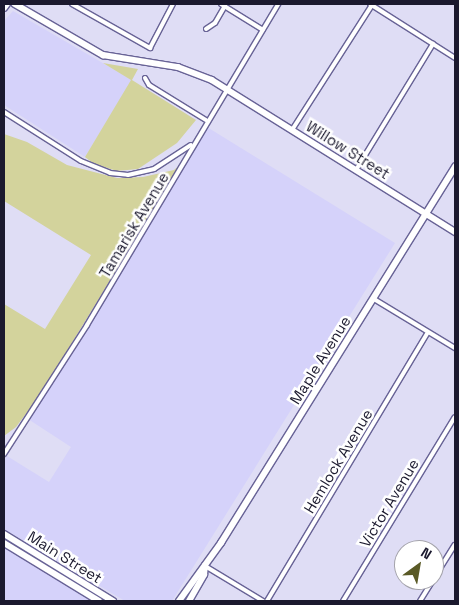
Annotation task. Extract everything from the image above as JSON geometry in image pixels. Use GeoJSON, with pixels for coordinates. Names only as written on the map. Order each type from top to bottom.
{"type":"FeatureCollection","features":[{"type":"Feature","properties":{"kind":"main road","name":"Main Street"},"geometry":{"type":"LineString","coordinates":[[4,534],[113,601]]}},
{"type":"Feature","properties":{"kind":"main road","name":"Main Street"},"geometry":{"type":"LineString","coordinates":[[4,543],[99,601]]}},
{"type":"Feature","properties":{"kind":"main road"},"geometry":{"type":"LineString","coordinates":[[39,564],[58,572],[64,571]]}},
{"type":"Feature","properties":{"kind":"street"},"geometry":{"type":"LineString","coordinates":[[4,8],[7,4]]}},
{"type":"Feature","properties":{"kind":"street","name":"Willow Street"},"geometry":{"type":"LineString","coordinates":[[15,4],[103,55],[184,69],[227,89],[455,232]]}},
{"type":"Feature","properties":{"kind":"street"},"geometry":{"type":"LineString","coordinates":[[72,4],[150,48],[166,23],[173,4]]}},
{"type":"Feature","properties":{"kind":"street","name":"Tamarisk Avenue"},"geometry":{"type":"LineString","coordinates":[[4,454],[92,316],[206,120],[278,4]]}},
{"type":"Feature","properties":{"kind":"street"},"geometry":{"type":"LineString","coordinates":[[292,130],[371,4],[455,58]]}},
{"type":"Feature","properties":{"kind":"street"},"geometry":{"type":"LineString","coordinates":[[206,29],[215,23],[223,5],[262,30]]}},
{"type":"Feature","properties":{"kind":"street"},"geometry":{"type":"LineString","coordinates":[[356,170],[433,44]]}},
{"type":"Feature","properties":{"kind":"street"},"geometry":{"type":"LineString","coordinates":[[144,78],[149,85],[206,120]]}},
{"type":"Feature","properties":{"kind":"street"},"geometry":{"type":"LineString","coordinates":[[4,112],[81,162],[110,173],[128,175],[154,169],[192,144]]}},
{"type":"Feature","properties":{"kind":"street","name":"Maple Avenue"},"geometry":{"type":"LineString","coordinates":[[179,601],[195,575],[205,566],[455,167]]}},
{"type":"Feature","properties":{"kind":"street"},"geometry":{"type":"LineString","coordinates":[[374,299],[455,348]]}},
{"type":"Feature","properties":{"kind":"street","name":"Hemlock Avenue"},"geometry":{"type":"LineString","coordinates":[[265,601],[428,332]]}},
{"type":"Feature","properties":{"kind":"street","name":"Victor Avenue"},"geometry":{"type":"LineString","coordinates":[[343,601],[455,417]]}},
{"type":"Feature","properties":{"kind":"street"},"geometry":{"type":"LineString","coordinates":[[444,563],[455,545]]}},
{"type":"Feature","properties":{"kind":"street"},"geometry":{"type":"LineString","coordinates":[[205,566],[265,601]]}},
{"type":"Feature","properties":{"kind":"street","name":"Maple Avenue"},"geometry":{"type":"LineString","coordinates":[[188,601],[202,579],[205,566]]}},
{"type":"Feature","properties":{"kind":"street"},"geometry":{"type":"LineString","coordinates":[[420,601],[427,590]]}},
{"type":"Feature","properties":{"kind":"shaded area"},"geometry":{"type":"Polygon","coordinates":[[[13,11],[132,80],[85,157],[4,105],[4,21],[13,11]]]}},
{"type":"Feature","properties":{"kind":"shaded area"},"geometry":{"type":"Polygon","coordinates":[[[207,127],[395,243],[172,601],[125,601],[4,529],[4,461],[7,456],[49,482],[71,447],[28,419],[207,127]]]}},
{"type":"Feature","properties":{"kind":"shaded area"},"geometry":{"type":"Polygon","coordinates":[[[4,547],[24,559],[92,601],[4,601],[4,547]]]}},
{"type":"Feature","properties":{"kind":"green space"},"geometry":{"type":"Polygon","coordinates":[[[103,63],[138,69],[132,80],[196,120],[177,143],[138,169],[117,171],[94,164],[85,157],[131,80],[103,63]]]}},
{"type":"Feature","properties":{"kind":"green space"},"geometry":{"type":"Polygon","coordinates":[[[4,134],[27,142],[67,165],[117,178],[143,177],[174,170],[183,162],[38,398],[16,427],[4,436],[4,304],[45,329],[91,255],[4,201],[4,134]]]}}]}
